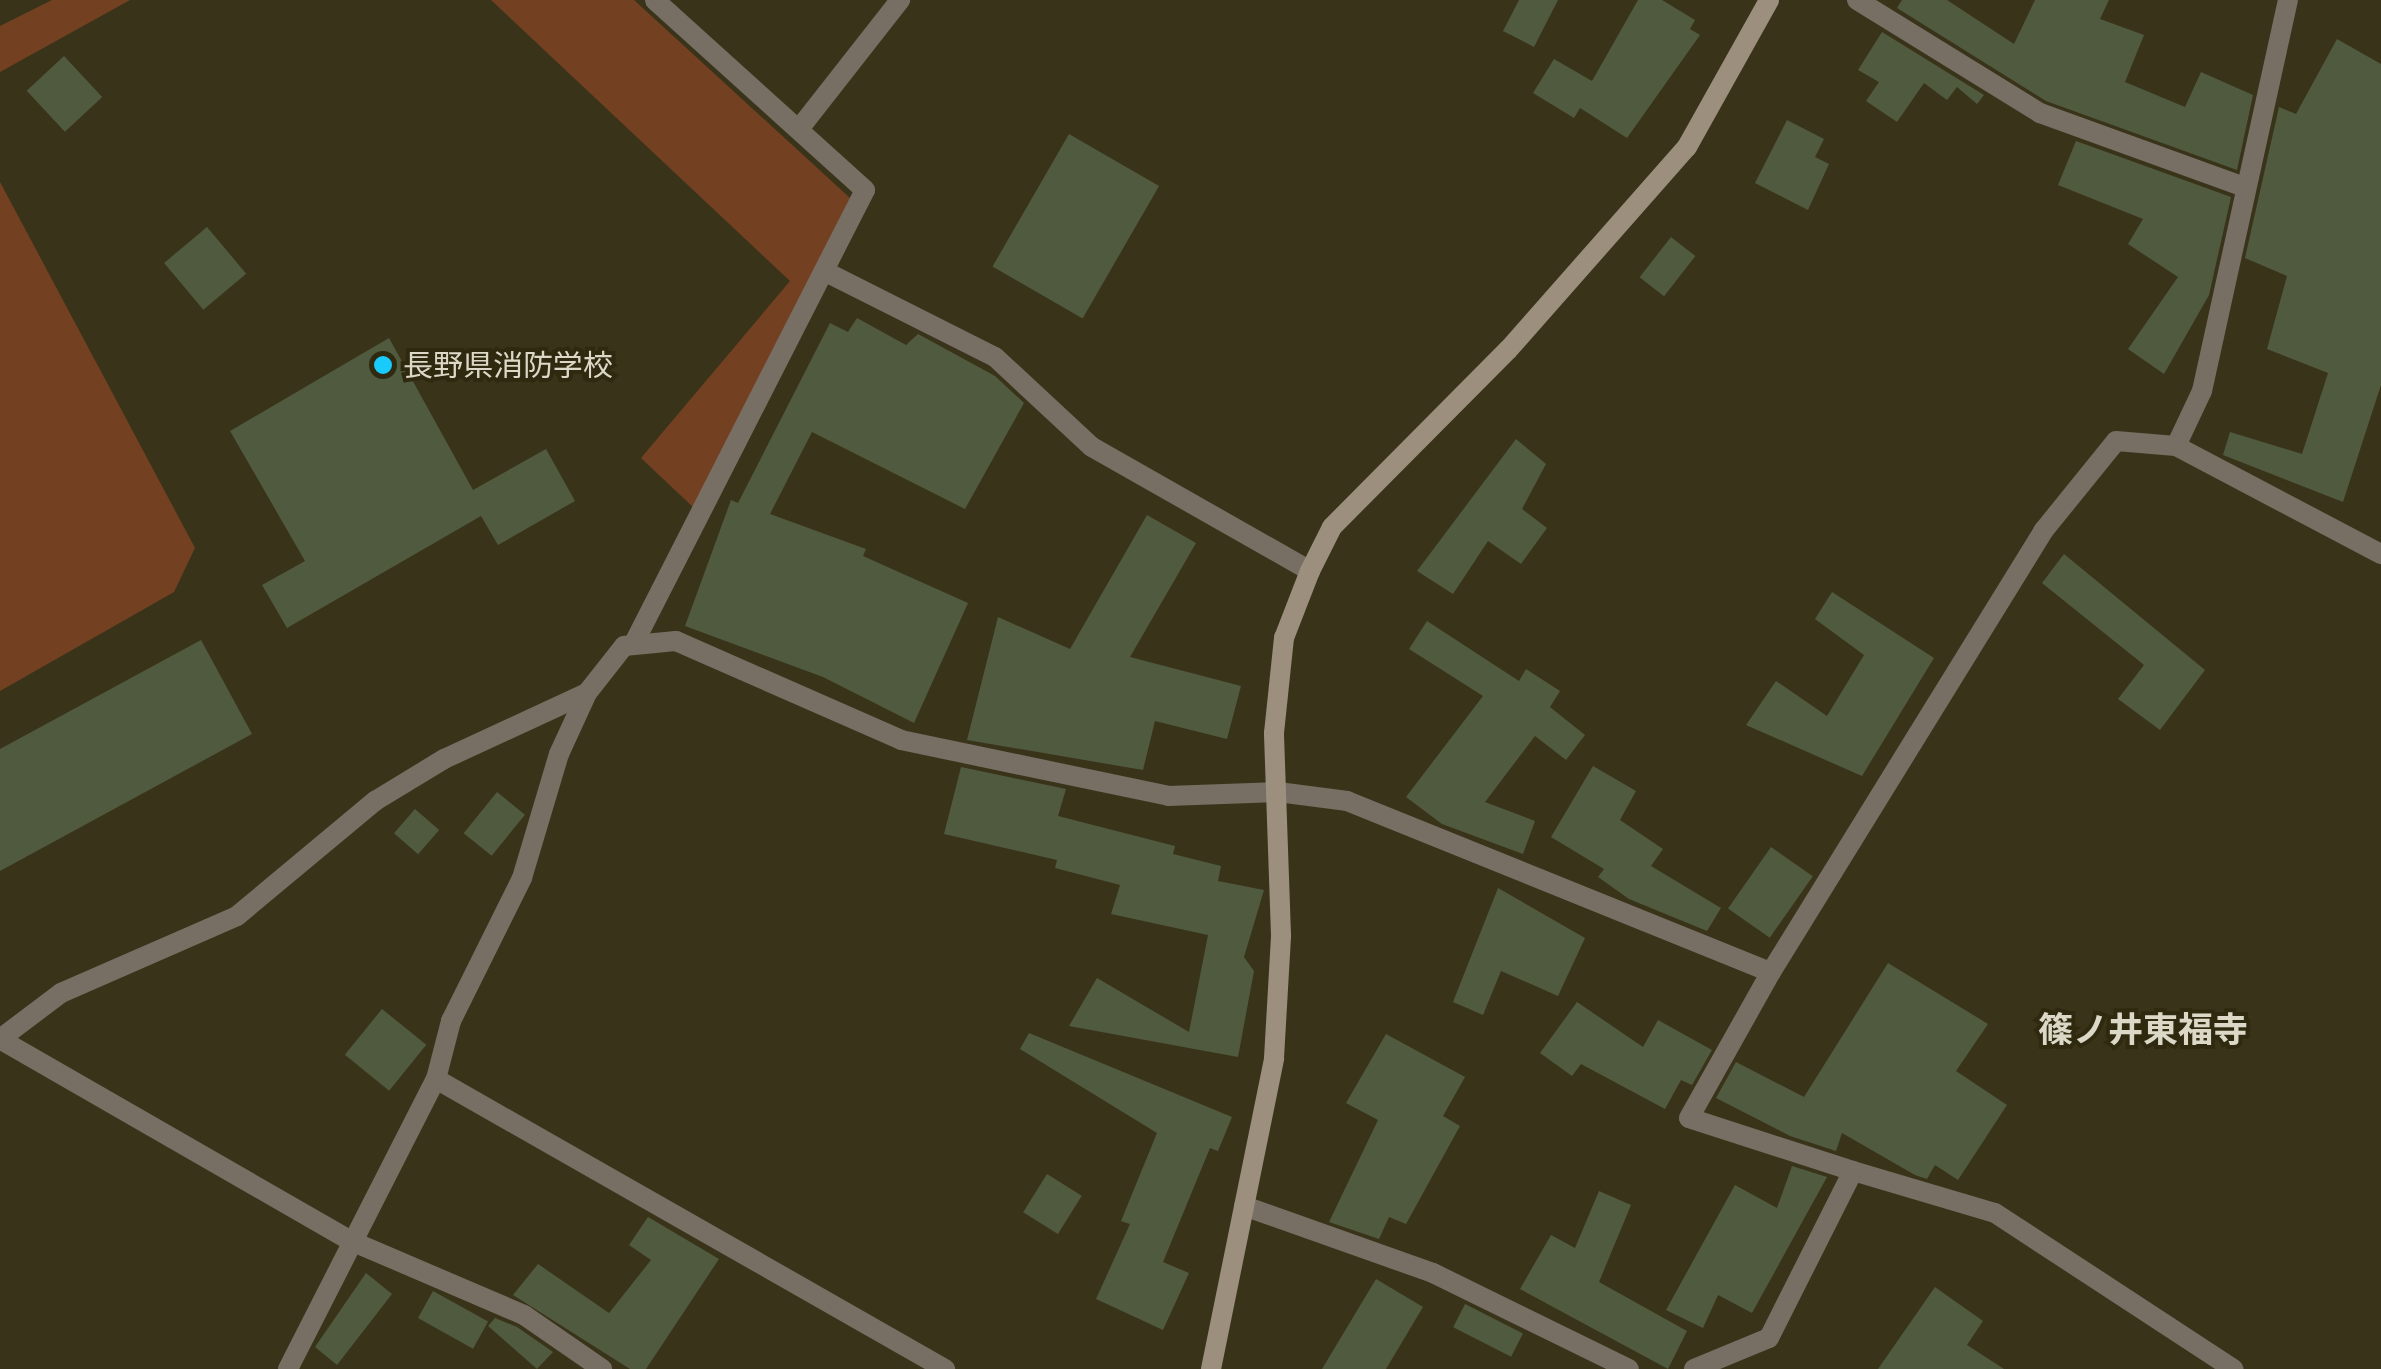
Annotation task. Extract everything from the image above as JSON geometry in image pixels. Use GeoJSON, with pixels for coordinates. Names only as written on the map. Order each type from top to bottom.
{"type":"FeatureCollection","features":[{"type":"Feature","properties":{"kind":"street"},"geometry":{"type":"LineString","coordinates":[[288,1369],[436,1080],[451,1021],[522,878],[559,754],[587,693],[634,644],[865,190],[655,0]]}},
{"type":"Feature","properties":{"kind":"street"},"geometry":{"type":"LineString","coordinates":[[799,130],[900,0]]}},
{"type":"Feature","properties":{"kind":"street"},"geometry":{"type":"LineString","coordinates":[[1211,1369],[1274,1058],[1278,792],[1274,733],[1284,638],[1310,571],[1332,527],[1508,350],[1686,147],[1769,0]]}},
{"type":"Feature","properties":{"kind":"street"},"geometry":{"type":"LineString","coordinates":[[1857,0],[2040,113],[2244,187]]}},
{"type":"Feature","properties":{"kind":"street"},"geometry":{"type":"LineString","coordinates":[[2176,446],[2202,391],[2288,0]]}},
{"type":"Feature","properties":{"kind":"street"},"geometry":{"type":"LineString","coordinates":[[824,272],[995,357],[1092,447],[1310,571]]}},
{"type":"Feature","properties":{"kind":"street"},"geometry":{"type":"LineString","coordinates":[[2233,1369],[1995,1214],[1689,1118],[1771,972],[2081,477],[2116,440],[2176,446],[2381,554]]}},
{"type":"Feature","properties":{"kind":"street"},"geometry":{"type":"LineString","coordinates":[[634,644],[676,641],[901,740],[955,753],[1168,796],[1278,792],[1347,801],[1771,972]]}},
{"type":"Feature","properties":{"kind":"street"},"geometry":{"type":"LineString","coordinates":[[587,693],[444,759],[375,801],[238,916],[61,993],[0,1039],[351,1241],[524,1315],[602,1369]]}},
{"type":"Feature","properties":{"kind":"street"},"geometry":{"type":"LineString","coordinates":[[436,1080],[945,1369]]}},
{"type":"Feature","properties":{"kind":"street"},"geometry":{"type":"LineString","coordinates":[[1694,1369],[1769,1338],[1853,1171]]}},
{"type":"Feature","properties":{"kind":"street"},"geometry":{"type":"LineString","coordinates":[[1244,1206],[1433,1272],[1629,1369]]}},
{"type":"Feature","properties":{"kind":"shaded area"},"geometry":{"type":"Polygon","coordinates":[[[52,0],[130,0],[0,72],[0,26],[52,0]]]}},
{"type":"Feature","properties":{"kind":"shaded area"},"geometry":{"type":"Polygon","coordinates":[[[491,0],[634,0],[850,198],[694,508],[641,458],[790,281],[491,0]]]}},
{"type":"Feature","properties":{"kind":"shaded area"},"geometry":{"type":"Polygon","coordinates":[[[0,182],[195,548],[174,592],[0,691],[0,182]]]}},
{"type":"Feature","properties":{"kind":"building"},"geometry":{"type":"Polygon","coordinates":[[[1519,0],[1558,0],[1534,47],[1503,31],[1519,0]]]}},
{"type":"Feature","properties":{"kind":"building"},"geometry":{"type":"Polygon","coordinates":[[[1638,0],[1662,0],[1695,20],[1690,29],[1700,35],[1627,138],[1580,108],[1574,118],[1533,93],[1554,59],[1592,81],[1638,0]]]}},
{"type":"Feature","properties":{"kind":"building"},"geometry":{"type":"Polygon","coordinates":[[[1902,0],[1947,0],[2014,44],[2035,0],[2109,0],[2100,19],[2144,35],[2125,82],[2185,107],[2201,72],[2253,95],[2237,170],[2046,101],[1897,8],[1902,0]]]}},
{"type":"Feature","properties":{"kind":"building"},"geometry":{"type":"Polygon","coordinates":[[[1882,32],[1984,95],[1977,104],[1957,87],[1947,100],[1924,83],[1897,122],[1866,101],[1879,82],[1858,70],[1882,32]]]}},
{"type":"Feature","properties":{"kind":"building"},"geometry":{"type":"Polygon","coordinates":[[[2337,39],[2381,64],[2381,385],[2343,502],[2223,455],[2230,432],[2302,454],[2328,373],[2267,349],[2287,276],[2245,258],[2279,107],[2296,114],[2337,39]]]}},
{"type":"Feature","properties":{"kind":"building"},"geometry":{"type":"Polygon","coordinates":[[[64,56],[102,97],[65,132],[27,91],[64,56]]]}},
{"type":"Feature","properties":{"kind":"building"},"geometry":{"type":"Polygon","coordinates":[[[1787,120],[1824,139],[1815,157],[1829,164],[1808,210],[1755,183],[1787,120]]]}},
{"type":"Feature","properties":{"kind":"building"},"geometry":{"type":"Polygon","coordinates":[[[1069,134],[1159,186],[1083,319],[992,267],[1069,134]]]}},
{"type":"Feature","properties":{"kind":"building"},"geometry":{"type":"Polygon","coordinates":[[[2076,141],[2231,197],[2209,295],[2164,374],[2128,349],[2178,277],[2128,244],[2143,219],[2058,185],[2076,141]]]}},
{"type":"Feature","properties":{"kind":"building"},"geometry":{"type":"Polygon","coordinates":[[[207,227],[246,274],[203,310],[164,263],[207,227]]]}},
{"type":"Feature","properties":{"kind":"building"},"geometry":{"type":"Polygon","coordinates":[[[1671,237],[1695,256],[1664,296],[1640,277],[1671,237]]]}},
{"type":"Feature","properties":{"kind":"building"},"geometry":{"type":"Polygon","coordinates":[[[857,318],[906,345],[918,334],[995,376],[1024,403],[965,509],[812,432],[770,514],[866,549],[863,556],[968,603],[914,723],[823,677],[685,626],[731,500],[738,503],[830,323],[848,332],[857,318]]]}},
{"type":"Feature","properties":{"kind":"building"},"geometry":{"type":"Polygon","coordinates":[[[389,338],[473,490],[546,449],[575,501],[498,545],[481,516],[287,628],[262,585],[305,561],[230,431],[389,338]]]}},
{"type":"Feature","properties":{"kind":"building"},"geometry":{"type":"Polygon","coordinates":[[[1516,439],[1546,464],[1522,509],[1547,528],[1521,564],[1488,541],[1453,594],[1417,571],[1516,439]]]}},
{"type":"Feature","properties":{"kind":"building"},"geometry":{"type":"Polygon","coordinates":[[[1147,515],[1196,543],[1130,657],[1241,686],[1227,739],[1155,721],[1143,770],[967,740],[998,617],[1070,649],[1147,515]]]}},
{"type":"Feature","properties":{"kind":"building"},"geometry":{"type":"Polygon","coordinates":[[[2064,554],[2205,670],[2160,730],[2118,699],[2144,665],[2042,583],[2064,554]]]}},
{"type":"Feature","properties":{"kind":"building"},"geometry":{"type":"Polygon","coordinates":[[[1832,592],[1934,658],[1862,776],[1746,725],[1776,681],[1827,716],[1864,655],[1815,619],[1832,592]]]}},
{"type":"Feature","properties":{"kind":"building"},"geometry":{"type":"Polygon","coordinates":[[[1427,621],[1519,681],[1526,669],[1560,691],[1550,707],[1585,735],[1566,760],[1535,736],[1485,802],[1535,821],[1523,854],[1442,824],[1406,797],[1483,696],[1409,649],[1427,621]]]}},
{"type":"Feature","properties":{"kind":"building"},"geometry":{"type":"Polygon","coordinates":[[[201,640],[252,734],[0,871],[0,749],[201,640]]]}},
{"type":"Feature","properties":{"kind":"building"},"geometry":{"type":"Polygon","coordinates":[[[1593,766],[1636,791],[1620,820],[1663,849],[1651,866],[1721,908],[1707,931],[1629,899],[1598,877],[1604,869],[1551,837],[1593,766]]]}},
{"type":"Feature","properties":{"kind":"building"},"geometry":{"type":"Polygon","coordinates":[[[961,767],[1066,789],[1058,816],[1175,846],[1173,854],[1221,866],[1218,881],[1264,890],[1244,957],[1254,971],[1238,1057],[1069,1026],[1097,978],[1189,1032],[1208,935],[1111,914],[1120,885],[1055,868],[1057,860],[944,834],[961,767]]]}},
{"type":"Feature","properties":{"kind":"building"},"geometry":{"type":"Polygon","coordinates":[[[497,792],[525,815],[492,856],[464,833],[497,792]]]}},
{"type":"Feature","properties":{"kind":"building"},"geometry":{"type":"Polygon","coordinates":[[[415,809],[439,830],[418,854],[394,833],[415,809]]]}},
{"type":"Feature","properties":{"kind":"building"},"geometry":{"type":"Polygon","coordinates":[[[1771,847],[1813,876],[1770,938],[1728,908],[1771,847]]]}},
{"type":"Feature","properties":{"kind":"building"},"geometry":{"type":"Polygon","coordinates":[[[1498,888],[1585,938],[1558,996],[1501,971],[1483,1015],[1453,1002],[1498,888]]]}},
{"type":"Feature","properties":{"kind":"building"},"geometry":{"type":"Polygon","coordinates":[[[1888,963],[1988,1024],[1956,1071],[2007,1105],[1958,1180],[1935,1165],[1927,1179],[1915,1175],[1842,1133],[1836,1151],[1790,1136],[1716,1098],[1736,1062],[1804,1097],[1888,963]]]}},
{"type":"Feature","properties":{"kind":"building"},"geometry":{"type":"Polygon","coordinates":[[[1577,1002],[1643,1047],[1658,1020],[1712,1050],[1692,1085],[1681,1080],[1665,1109],[1581,1064],[1572,1076],[1540,1053],[1577,1002]]]}},
{"type":"Feature","properties":{"kind":"building"},"geometry":{"type":"Polygon","coordinates":[[[382,1009],[426,1045],[389,1091],[345,1055],[382,1009]]]}},
{"type":"Feature","properties":{"kind":"building"},"geometry":{"type":"Polygon","coordinates":[[[1029,1033],[1232,1117],[1218,1151],[1210,1148],[1163,1262],[1189,1273],[1163,1330],[1096,1299],[1130,1224],[1121,1221],[1157,1133],[1020,1049],[1029,1033]]]}},
{"type":"Feature","properties":{"kind":"building"},"geometry":{"type":"Polygon","coordinates":[[[1386,1034],[1465,1077],[1443,1116],[1460,1126],[1406,1224],[1389,1217],[1379,1239],[1329,1222],[1378,1120],[1346,1103],[1386,1034]]]}},
{"type":"Feature","properties":{"kind":"building"},"geometry":{"type":"Polygon","coordinates":[[[1792,1166],[1827,1177],[1752,1313],[1718,1295],[1703,1328],[1666,1310],[1735,1185],[1777,1208],[1792,1166]]]}},
{"type":"Feature","properties":{"kind":"building"},"geometry":{"type":"Polygon","coordinates":[[[1047,1174],[1082,1196],[1058,1234],[1023,1212],[1047,1174]]]}},
{"type":"Feature","properties":{"kind":"building"},"geometry":{"type":"Polygon","coordinates":[[[1599,1191],[1631,1205],[1599,1282],[1687,1331],[1668,1369],[1520,1289],[1551,1235],[1575,1248],[1599,1191]]]}},
{"type":"Feature","properties":{"kind":"building"},"geometry":{"type":"Polygon","coordinates":[[[648,1217],[719,1259],[646,1369],[630,1369],[513,1295],[538,1264],[609,1313],[651,1260],[629,1245],[648,1217]]]}},
{"type":"Feature","properties":{"kind":"building"},"geometry":{"type":"Polygon","coordinates":[[[366,1273],[392,1294],[337,1365],[315,1347],[366,1273]]]}},
{"type":"Feature","properties":{"kind":"building"},"geometry":{"type":"Polygon","coordinates":[[[1376,1279],[1423,1307],[1386,1369],[1322,1369],[1376,1279]]]}},
{"type":"Feature","properties":{"kind":"building"},"geometry":{"type":"Polygon","coordinates":[[[1935,1287],[1983,1321],[1967,1345],[2004,1369],[1878,1369],[1935,1287]]]}},
{"type":"Feature","properties":{"kind":"building"},"geometry":{"type":"Polygon","coordinates":[[[433,1291],[488,1322],[473,1349],[418,1318],[433,1291]]]}},
{"type":"Feature","properties":{"kind":"building"},"geometry":{"type":"Polygon","coordinates":[[[1465,1304],[1523,1334],[1511,1357],[1453,1327],[1465,1304]]]}},
{"type":"Feature","properties":{"kind":"building"},"geometry":{"type":"Polygon","coordinates":[[[495,1318],[517,1327],[553,1352],[537,1369],[488,1326],[495,1318]]]}},
{"type":"Feature","properties":{"kind":"place","name":"長野県消防学校"},"geometry":{"type":"Point","coordinates":[383,365]}},
{"type":"Feature","properties":{"kind":"district","name":"篠ノ井東福寺"},"geometry":{"type":"Point","coordinates":[2143,1029]}}]}
